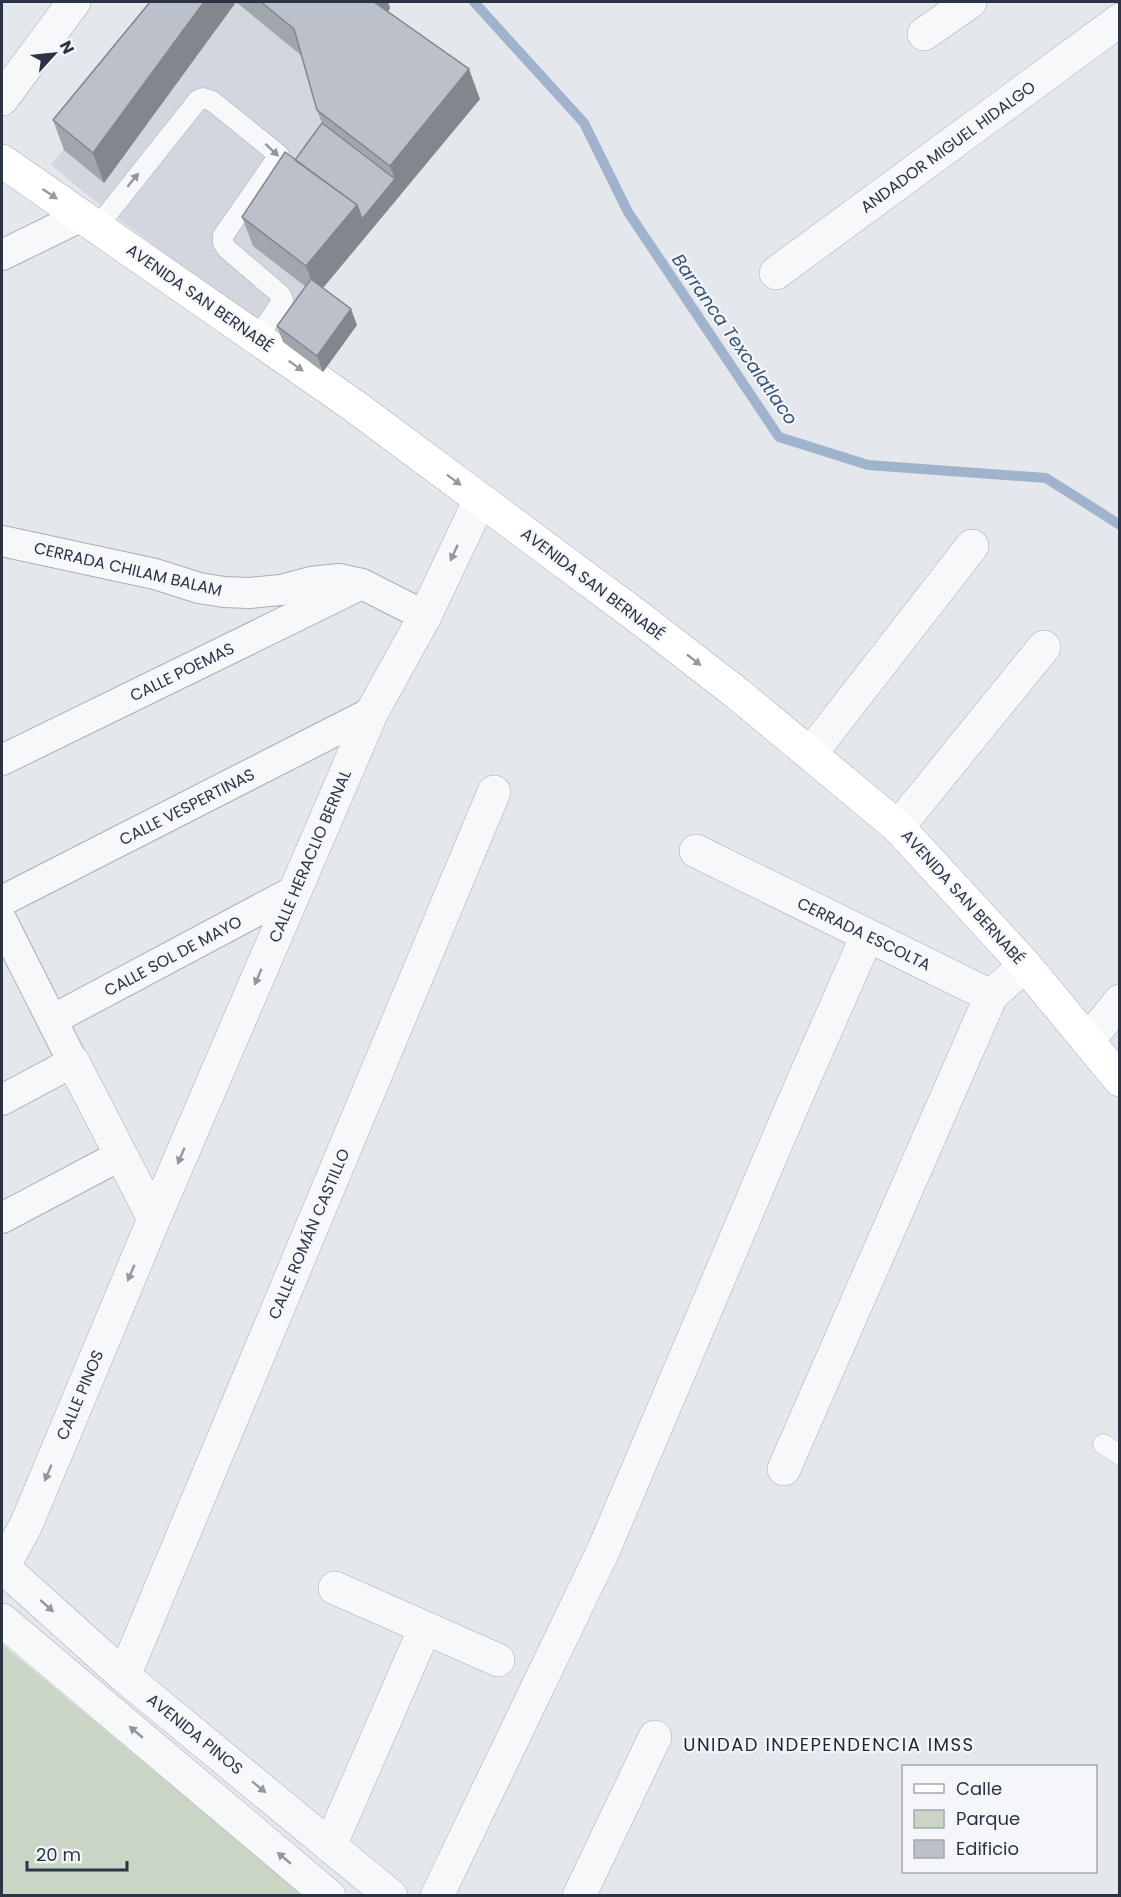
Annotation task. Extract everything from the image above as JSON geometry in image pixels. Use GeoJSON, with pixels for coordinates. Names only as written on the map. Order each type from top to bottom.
{"type":"FeatureCollection","features":[{"type":"Feature","properties":{"kind":"main road","name":"AVENIDA SAN BERNABÉ"},"geometry":{"type":"LineString","coordinates":[[2,161],[353,405],[641,618],[811,753],[898,826],[1025,965],[1119,1080]]}},
{"type":"Feature","properties":{"kind":"street"},"geometry":{"type":"LineString","coordinates":[[2,99],[74,2]]}},
{"type":"Feature","properties":{"kind":"street"},"geometry":{"type":"LineString","coordinates":[[924,34],[970,2]]}},
{"type":"Feature","properties":{"kind":"street","name":"ANDADOR MIGUEL HIDALGO"},"geometry":{"type":"LineString","coordinates":[[777,273],[1119,20]]}},
{"type":"Feature","properties":{"kind":"street"},"geometry":{"type":"LineString","coordinates":[[2,255],[90,221]]}},
{"type":"Feature","properties":{"kind":"street","name":"CALLE HERACLIO BERNAL"},"geometry":{"type":"LineString","coordinates":[[154,1220],[372,712],[425,615],[480,500]]}},
{"type":"Feature","properties":{"kind":"street","name":"CERRADA CHILAM BALAM"},"geometry":{"type":"LineString","coordinates":[[2,541],[155,574],[199,588],[224,592],[281,590],[311,582],[339,579],[362,584],[425,615]]}},
{"type":"Feature","properties":{"kind":"street"},"geometry":{"type":"LineString","coordinates":[[811,753],[972,546]]}},
{"type":"Feature","properties":{"kind":"street","name":"CALLE POEMAS"},"geometry":{"type":"LineString","coordinates":[[2,760],[362,584]]}},
{"type":"Feature","properties":{"kind":"street"},"geometry":{"type":"LineString","coordinates":[[898,826],[1044,647]]}},
{"type":"Feature","properties":{"kind":"street","name":"CALLE VESPERTINAS"},"geometry":{"type":"LineString","coordinates":[[2,920],[372,712]]}},
{"type":"Feature","properties":{"kind":"street","name":"CALLE ROMÁN CASTILLO"},"geometry":{"type":"LineString","coordinates":[[124,1676],[494,792]]}},
{"type":"Feature","properties":{"kind":"street","name":"CERRADA ESCOLTA"},"geometry":{"type":"LineString","coordinates":[[696,851],[991,996]]}},
{"type":"Feature","properties":{"kind":"street","name":"CALLE SOL DE MAYO"},"geometry":{"type":"LineString","coordinates":[[52,1020],[294,891]]}},
{"type":"Feature","properties":{"kind":"street"},"geometry":{"type":"LineString","coordinates":[[2,920],[154,1220]]}},
{"type":"Feature","properties":{"kind":"street"},"geometry":{"type":"LineString","coordinates":[[436,1896],[604,1549],[867,936]]}},
{"type":"Feature","properties":{"kind":"street"},"geometry":{"type":"LineString","coordinates":[[784,1469],[991,996],[1025,965]]}},
{"type":"Feature","properties":{"kind":"street"},"geometry":{"type":"LineString","coordinates":[[1088,1041],[1119,1001]]}},
{"type":"Feature","properties":{"kind":"street"},"geometry":{"type":"LineString","coordinates":[[2,1100],[73,1062]]}},
{"type":"Feature","properties":{"kind":"street"},"geometry":{"type":"LineString","coordinates":[[2,1218],[121,1155]]}},
{"type":"Feature","properties":{"kind":"street","name":"CALLE PINOS"},"geometry":{"type":"LineString","coordinates":[[2,1568],[26,1525],[154,1220]]}},
{"type":"Feature","properties":{"kind":"street","name":"AVENIDA PINOS"},"geometry":{"type":"LineString","coordinates":[[2,1568],[124,1676],[391,1896]]}},
{"type":"Feature","properties":{"kind":"street"},"geometry":{"type":"LineString","coordinates":[[335,1588],[498,1660]]}},
{"type":"Feature","properties":{"kind":"street"},"geometry":{"type":"LineString","coordinates":[[2,1620],[329,1896]]}},
{"type":"Feature","properties":{"kind":"street"},"geometry":{"type":"LineString","coordinates":[[330,1846],[425,1628]]}},
{"type":"Feature","properties":{"kind":"street"},"geometry":{"type":"LineString","coordinates":[[579,1896],[656,1737]]}},
{"type":"Feature","properties":{"kind":"lane"},"geometry":{"type":"LineString","coordinates":[[90,221],[198,99],[212,101],[279,155],[223,236],[223,243],[227,249],[281,294],[283,300],[258,338]]}},
{"type":"Feature","properties":{"kind":"lane"},"geometry":{"type":"LineString","coordinates":[[1103,1444],[1119,1455]]}},
{"type":"Feature","properties":{"kind":"shaded area"},"geometry":{"type":"Polygon","coordinates":[[[185,2],[382,2],[378,26],[401,195],[317,295],[283,342],[91,198],[51,165],[185,2]]]}},
{"type":"Feature","properties":{"kind":"green space"},"geometry":{"type":"Polygon","coordinates":[[[2,1644],[303,1895],[2,1895],[2,1644]]]}},
{"type":"Feature","properties":{"kind":"building"},"geometry":{"type":"Polygon","coordinates":[[[150,2],[204,2],[93,153],[53,120],[150,2]]]}},
{"type":"Feature","properties":{"kind":"building"},"geometry":{"type":"Polygon","coordinates":[[[261,2],[374,2],[469,69],[390,166],[317,110],[294,29],[261,2]]]}},
{"type":"Feature","properties":{"kind":"building"},"geometry":{"type":"Polygon","coordinates":[[[322,123],[395,179],[362,219],[357,205],[295,160],[322,123]]]}},
{"type":"Feature","properties":{"kind":"building"},"geometry":{"type":"Polygon","coordinates":[[[285,152],[357,205],[306,266],[242,217],[285,152]]]}},
{"type":"Feature","properties":{"kind":"building"},"geometry":{"type":"Polygon","coordinates":[[[311,279],[351,309],[317,356],[277,326],[311,279]]]}},
{"type":"Feature","properties":{"kind":"waterway","name":"Barranca Texcalatlaco"},"geometry":{"type":"LineString","coordinates":[[474,2],[584,123],[628,212],[779,437],[868,465],[1046,478],[1120,525]]}},
{"type":"Feature","properties":{"kind":"district","name":"UNIDAD INDEPENDENCIA IMSS"},"geometry":{"type":"Point","coordinates":[829,1744]}}]}
